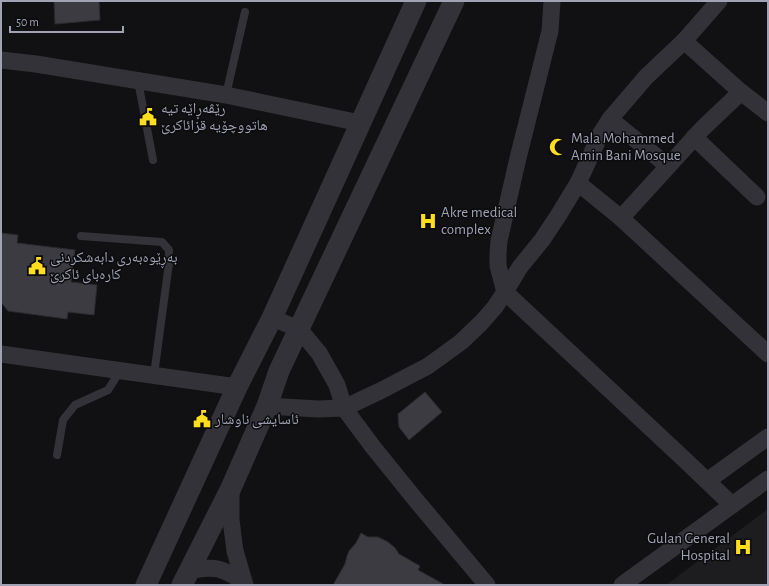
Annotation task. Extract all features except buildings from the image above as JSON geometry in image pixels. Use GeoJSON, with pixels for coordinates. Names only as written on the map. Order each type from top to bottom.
{"type":"FeatureCollection","features":[{"type":"Feature","properties":{"kind":"street"},"geometry":{"type":"LineString","coordinates":[[146,585],[237,387],[272,318],[416,1]]}},
{"type":"Feature","properties":{"kind":"street"},"geometry":{"type":"LineString","coordinates":[[186,578],[231,488],[267,406],[279,371],[454,1]]}},
{"type":"Feature","properties":{"kind":"street"},"geometry":{"type":"LineString","coordinates":[[552,1],[550,31],[499,241],[498,266],[505,292],[732,506]]}},
{"type":"Feature","properties":{"kind":"street"},"geometry":{"type":"LineString","coordinates":[[267,406],[318,409],[344,408],[428,366],[461,342],[482,323],[505,292],[520,267],[542,240],[578,183],[610,119],[646,77],[684,41],[718,1]]}},
{"type":"Feature","properties":{"kind":"street"},"geometry":{"type":"LineString","coordinates":[[684,41],[741,92],[768,112]]}},
{"type":"Feature","properties":{"kind":"street"},"geometry":{"type":"LineString","coordinates":[[1,60],[226,95],[360,123]]}},
{"type":"Feature","properties":{"kind":"street"},"geometry":{"type":"LineString","coordinates":[[621,218],[694,137],[741,92]]}},
{"type":"Feature","properties":{"kind":"street"},"geometry":{"type":"LineString","coordinates":[[610,119],[668,166]]}},
{"type":"Feature","properties":{"kind":"street"},"geometry":{"type":"LineString","coordinates":[[694,137],[757,197]]}},
{"type":"Feature","properties":{"kind":"street"},"geometry":{"type":"LineString","coordinates":[[578,183],[621,218],[768,354]]}},
{"type":"Feature","properties":{"kind":"street"},"geometry":{"type":"LineString","coordinates":[[272,318],[299,329],[319,353],[337,385],[344,408],[401,482],[487,585]]}},
{"type":"Feature","properties":{"kind":"street"},"geometry":{"type":"LineString","coordinates":[[1,354],[237,387]]}},
{"type":"Feature","properties":{"kind":"street"},"geometry":{"type":"LineString","coordinates":[[707,481],[768,437]]}},
{"type":"Feature","properties":{"kind":"street"},"geometry":{"type":"LineString","coordinates":[[622,585],[768,479]]}},
{"type":"Feature","properties":{"kind":"street"},"geometry":{"type":"LineString","coordinates":[[231,488],[232,520],[236,551],[244,584]]}},
{"type":"Feature","properties":{"kind":"street"},"geometry":{"type":"LineString","coordinates":[[186,578],[203,568],[218,568],[232,574],[244,584]]}},
{"type":"Feature","properties":{"kind":"lane"},"geometry":{"type":"LineString","coordinates":[[226,95],[245,12]]}},
{"type":"Feature","properties":{"kind":"lane"},"geometry":{"type":"LineString","coordinates":[[138,81],[153,160]]}},
{"type":"Feature","properties":{"kind":"lane"},"geometry":{"type":"LineString","coordinates":[[82,236],[162,242],[169,250],[169,263],[154,375]]}},
{"type":"Feature","properties":{"kind":"lane"},"geometry":{"type":"LineString","coordinates":[[57,456],[63,420],[75,405],[108,390],[120,371]]}},
{"type":"Feature","properties":{"kind":"shaded area","name":"Gulan General Hospital"},"geometry":{"type":"Polygon","coordinates":[[[768,509],[768,585],[666,585],[768,509]]]}},
{"type":"Feature","properties":{"kind":"place","name":"رێڤەڕاێە تیە هاتووچۆیە قزائاکرێ"},"geometry":{"type":"Point","coordinates":[148,117]}},
{"type":"Feature","properties":{"kind":"place","name":"Mala Mohammed Amin Bani Mosque"},"geometry":{"type":"Point","coordinates":[558,147]}},
{"type":"Feature","properties":{"kind":"place","name":"Akre medical complex"},"geometry":{"type":"Point","coordinates":[428,221]}},
{"type":"Feature","properties":{"kind":"place","name":"بەڕێوەبەری دابەشکردنی کارەبای ئاکرێ"},"geometry":{"type":"Point","coordinates":[37,266]}},
{"type":"Feature","properties":{"kind":"place","name":"ئاسايشى ناوشار"},"geometry":{"type":"Point","coordinates":[202,419]}},
{"type":"Feature","properties":{"kind":"place","name":"Gulan General Hospital"},"geometry":{"type":"Point","coordinates":[743,547]}}]}
